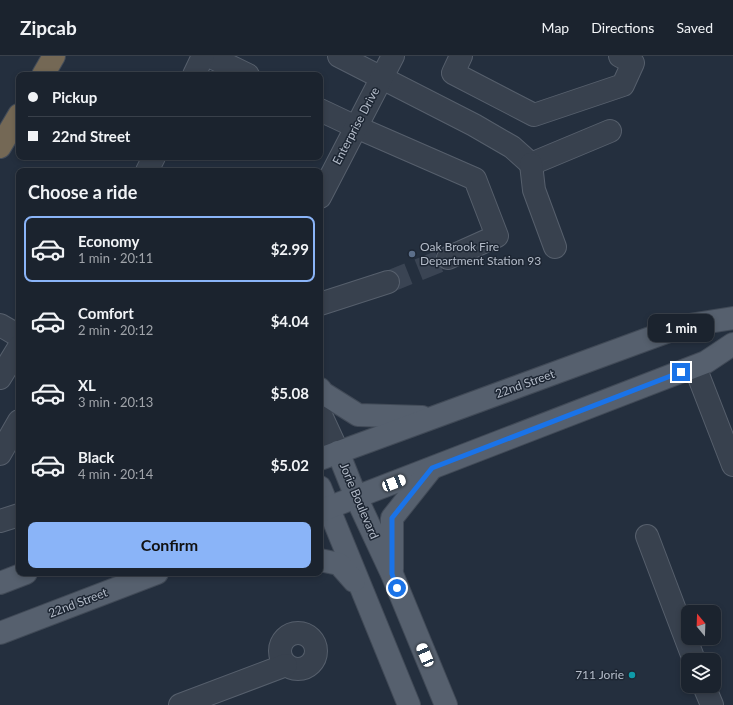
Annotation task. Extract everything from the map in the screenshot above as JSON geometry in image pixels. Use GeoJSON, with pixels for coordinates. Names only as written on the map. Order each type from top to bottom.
{"type":"FeatureCollection","features":[{"type":"Feature","properties":{"kind":"highway"},"geometry":{"type":"LineString","coordinates":[[45,72],[54,56]]}},
{"type":"Feature","properties":{"kind":"highway"},"geometry":{"type":"LineString","coordinates":[[0,147],[16,120]]}},
{"type":"Feature","properties":{"kind":"main road","name":"22nd Street"},"geometry":{"type":"LineString","coordinates":[[329,456],[683,326],[733,318]]}},
{"type":"Feature","properties":{"kind":"main road"},"geometry":{"type":"LineString","coordinates":[[409,705],[361,589],[324,510],[695,367],[706,362],[733,344]]}},
{"type":"Feature","properties":{"kind":"main road"},"geometry":{"type":"LineString","coordinates":[[323,393],[358,415],[433,418]]}},
{"type":"Feature","properties":{"kind":"main road","name":"Jorie Boulevard"},"geometry":{"type":"LineString","coordinates":[[329,456],[356,497],[392,574],[446,705]]}},
{"type":"Feature","properties":{"kind":"main road"},"geometry":{"type":"LineString","coordinates":[[392,574],[392,518],[432,468]]}},
{"type":"Feature","properties":{"kind":"main road"},"geometry":{"type":"LineString","coordinates":[[323,561],[339,564],[361,589]]}},
{"type":"Feature","properties":{"kind":"main road"},"geometry":{"type":"LineString","coordinates":[[0,583],[18,576]]}},
{"type":"Feature","properties":{"kind":"main road","name":"22nd Street"},"geometry":{"type":"LineString","coordinates":[[0,633],[149,576]]}},
{"type":"Feature","properties":{"kind":"street"},"geometry":{"type":"LineString","coordinates":[[195,72],[203,56]]}},
{"type":"Feature","properties":{"kind":"street"},"geometry":{"type":"LineString","coordinates":[[209,56],[242,72]]}},
{"type":"Feature","properties":{"kind":"street"},"geometry":{"type":"LineString","coordinates":[[339,56],[474,125],[512,147],[532,164],[534,190],[555,247]]}},
{"type":"Feature","properties":{"kind":"street","name":"Enterprise Drive"},"geometry":{"type":"LineString","coordinates":[[323,191],[393,56]]}},
{"type":"Feature","properties":{"kind":"street"},"geometry":{"type":"LineString","coordinates":[[461,56],[453,73],[534,115],[623,85],[633,63],[620,56]]}},
{"type":"Feature","properties":{"kind":"street"},"geometry":{"type":"LineString","coordinates":[[323,111],[475,179],[497,236],[448,258]]}},
{"type":"Feature","properties":{"kind":"street"},"geometry":{"type":"LineString","coordinates":[[532,164],[610,131]]}},
{"type":"Feature","properties":{"kind":"street"},"geometry":{"type":"LineString","coordinates":[[323,303],[388,282]]}},
{"type":"Feature","properties":{"kind":"street"},"geometry":{"type":"LineString","coordinates":[[0,325],[16,334]]}},
{"type":"Feature","properties":{"kind":"street"},"geometry":{"type":"LineString","coordinates":[[0,378],[16,352]]}},
{"type":"Feature","properties":{"kind":"street"},"geometry":{"type":"LineString","coordinates":[[695,367],[733,465]]}},
{"type":"Feature","properties":{"kind":"street"},"geometry":{"type":"LineString","coordinates":[[0,454],[16,426]]}},
{"type":"Feature","properties":{"kind":"street"},"geometry":{"type":"LineString","coordinates":[[323,427],[329,456]]}},
{"type":"Feature","properties":{"kind":"street"},"geometry":{"type":"LineString","coordinates":[[0,521],[16,516]]}},
{"type":"Feature","properties":{"kind":"street"},"geometry":{"type":"LineString","coordinates":[[647,536],[691,653]]}},
{"type":"Feature","properties":{"kind":"street"},"geometry":{"type":"LineString","coordinates":[[180,705],[286,665]]}},
{"type":"Feature","properties":{"kind":"street"},"geometry":{"type":"LineString","coordinates":[[707,693],[712,705]]}},
{"type":"Feature","properties":{"kind":"tunnel"},"geometry":{"type":"LineString","coordinates":[[388,282],[448,258]]}},
{"type":"Feature","properties":{"kind":"place","name":"Oak Brook Fire Department Station 93"},"geometry":{"type":"Point","coordinates":[412,254]}},
{"type":"Feature","properties":{"kind":"place","name":"711 Jorie"},"geometry":{"type":"Point","coordinates":[632,675]}},
{"type":"Feature","properties":{"kind":"route"},"geometry":{"type":"LineString","coordinates":[[397,588],[392,574],[392,518],[432,468],[681,372]]}}]}
